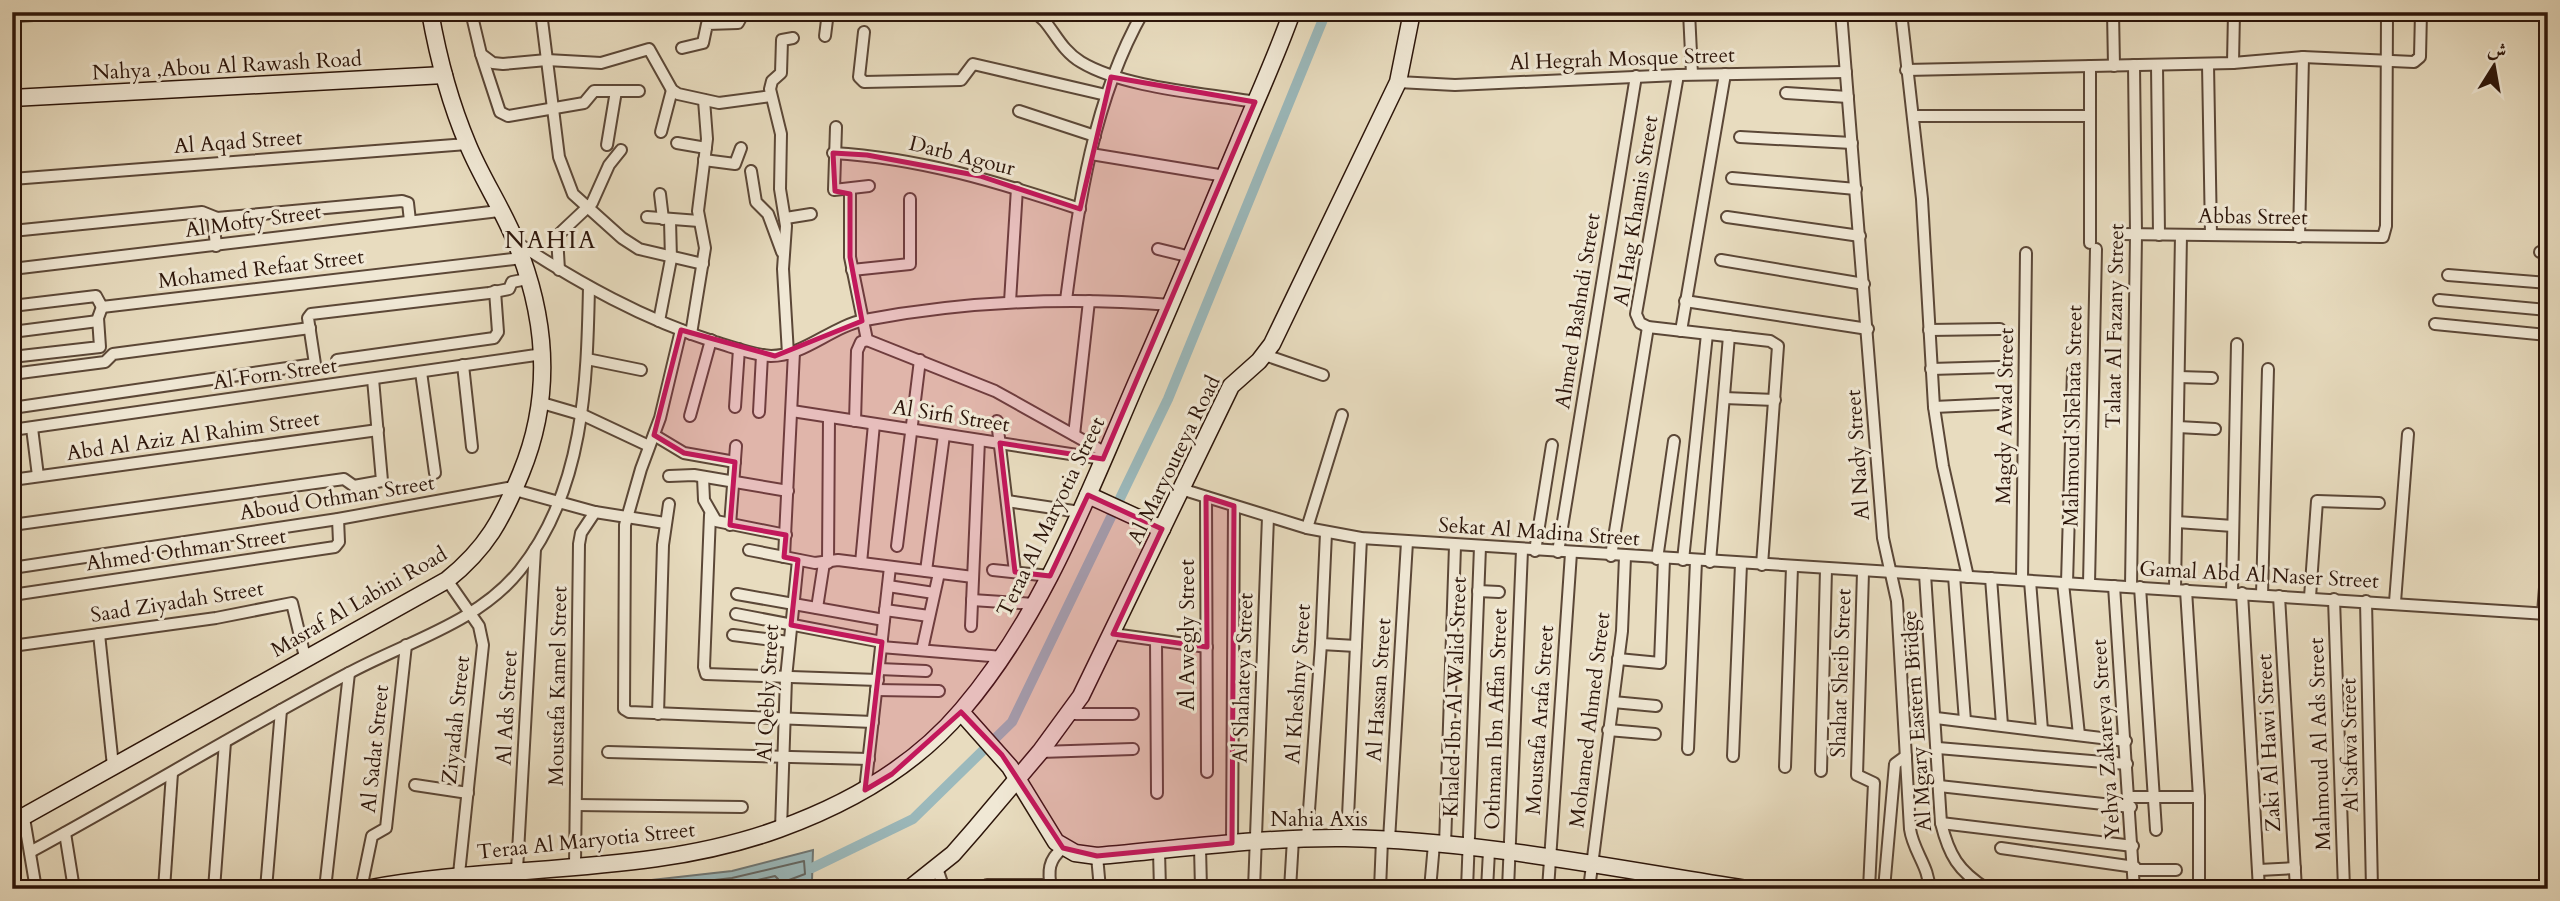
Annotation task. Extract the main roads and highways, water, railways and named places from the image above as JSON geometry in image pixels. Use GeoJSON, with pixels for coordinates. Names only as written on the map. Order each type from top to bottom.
{"type":"FeatureCollection","features":[{"type":"Feature","properties":{"kind":"water"},"geometry":{"type":"Polygon","coordinates":[[[813,850],[812,881],[780,889],[571,889],[732,871],[813,850]]]}},
{"type":"Feature","properties":{"kind":"waterway"},"geometry":{"type":"LineString","coordinates":[[812,868],[913,819],[1012,722],[1168,399],[1326,12]]}},
{"type":"Feature","properties":{"kind":"district","name":"NAHIA"},"geometry":{"type":"Point","coordinates":[551,240]}}]}
